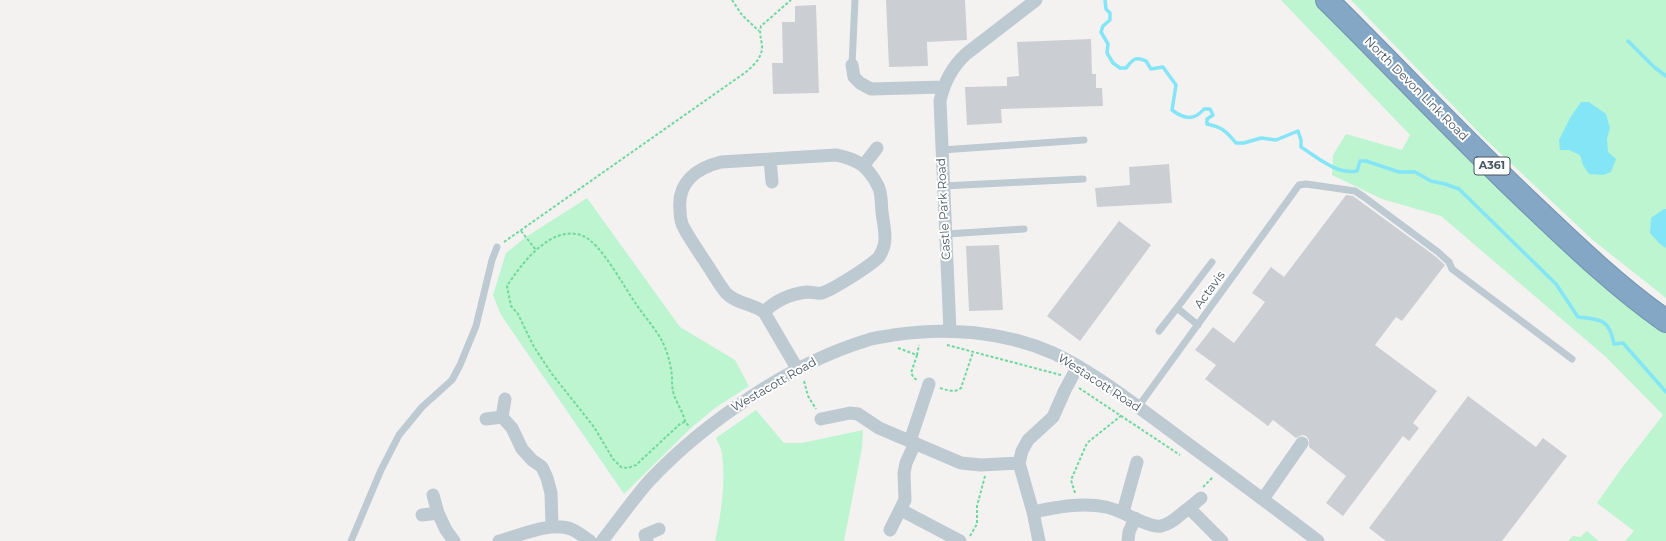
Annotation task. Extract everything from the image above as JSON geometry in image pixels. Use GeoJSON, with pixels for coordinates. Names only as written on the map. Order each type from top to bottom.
{"type":"FeatureCollection","features":[{"type":"Feature","properties":{"kind":"highway","name":"North Devon Link Road"},"geometry":{"type":"LineString","coordinates":[[1327,0],[1497,172],[1572,243],[1649,309],[1666,321]]}},
{"type":"Feature","properties":{"kind":"street","name":"Castle Park Road"},"geometry":{"type":"LineString","coordinates":[[950,331],[940,101],[943,87],[961,58],[1027,2]]}},
{"type":"Feature","properties":{"kind":"street"},"geometry":{"type":"LineString","coordinates":[[852,65],[854,77],[860,83],[871,89],[943,87]]}},
{"type":"Feature","properties":{"kind":"street"},"geometry":{"type":"LineString","coordinates":[[863,166],[877,148]]}},
{"type":"Feature","properties":{"kind":"street"},"geometry":{"type":"LineString","coordinates":[[764,312],[782,298],[794,294],[809,292],[820,293],[830,289],[880,256],[884,245],[884,227],[880,189],[874,178],[863,166],[850,158],[836,155],[722,162],[707,166],[695,173],[688,180],[681,193],[679,202],[683,227],[727,294],[740,301],[757,307],[764,312],[800,377]]}},
{"type":"Feature","properties":{"kind":"street"},"geometry":{"type":"LineString","coordinates":[[770,159],[772,182]]}},
{"type":"Feature","properties":{"kind":"street","name":"Westacott Road"},"geometry":{"type":"LineString","coordinates":[[602,541],[649,481],[671,460],[730,410],[800,377],[832,354],[869,339],[919,331],[950,331],[991,335],[1019,341],[1052,353],[1078,366],[1138,407],[1318,541]]}},
{"type":"Feature","properties":{"kind":"street"},"geometry":{"type":"LineString","coordinates":[[1039,541],[1033,512],[1019,463],[1022,451],[1028,440],[1053,417],[1069,381],[1078,366]]}},
{"type":"Feature","properties":{"kind":"street"},"geometry":{"type":"LineString","coordinates":[[890,530],[901,510],[904,500],[904,473],[906,463],[929,384]]}},
{"type":"Feature","properties":{"kind":"street"},"geometry":{"type":"LineString","coordinates":[[502,417],[505,399]]}},
{"type":"Feature","properties":{"kind":"street"},"geometry":{"type":"LineString","coordinates":[[821,419],[850,413],[858,414],[879,428],[961,463],[988,465],[1019,463]]}},
{"type":"Feature","properties":{"kind":"street"},"geometry":{"type":"LineString","coordinates":[[486,419],[502,417]]}},
{"type":"Feature","properties":{"kind":"street"},"geometry":{"type":"LineString","coordinates":[[502,417],[512,428],[522,449],[532,460],[542,467],[551,493],[552,526]]}},
{"type":"Feature","properties":{"kind":"street"},"geometry":{"type":"LineString","coordinates":[[1263,499],[1302,443]]}},
{"type":"Feature","properties":{"kind":"street"},"geometry":{"type":"LineString","coordinates":[[1123,512],[1137,462]]}},
{"type":"Feature","properties":{"kind":"street"},"geometry":{"type":"LineString","coordinates":[[433,495],[438,513],[446,530],[454,541]]}},
{"type":"Feature","properties":{"kind":"street"},"geometry":{"type":"LineString","coordinates":[[1033,512],[1055,507],[1078,505],[1106,507],[1123,512],[1148,524],[1159,526],[1168,524],[1201,498]]}},
{"type":"Feature","properties":{"kind":"street"},"geometry":{"type":"LineString","coordinates":[[1189,508],[1222,541]]}},
{"type":"Feature","properties":{"kind":"street"},"geometry":{"type":"LineString","coordinates":[[901,510],[960,541]]}},
{"type":"Feature","properties":{"kind":"street"},"geometry":{"type":"LineString","coordinates":[[422,515],[438,513]]}},
{"type":"Feature","properties":{"kind":"street"},"geometry":{"type":"LineString","coordinates":[[1128,541],[1129,532],[1135,518]]}},
{"type":"Feature","properties":{"kind":"street"},"geometry":{"type":"LineString","coordinates":[[499,541],[552,526],[572,529],[590,541]]}},
{"type":"Feature","properties":{"kind":"street"},"geometry":{"type":"LineString","coordinates":[[647,541],[645,535],[659,529]]}},
{"type":"Feature","properties":{"kind":"lane"},"geometry":{"type":"LineString","coordinates":[[852,65],[855,0]]}},
{"type":"Feature","properties":{"kind":"lane"},"geometry":{"type":"LineString","coordinates":[[942,150],[1084,140]]}},
{"type":"Feature","properties":{"kind":"lane"},"geometry":{"type":"LineString","coordinates":[[943,186],[1083,179]]}},
{"type":"Feature","properties":{"kind":"lane","name":"Actavis"},"geometry":{"type":"LineString","coordinates":[[1138,407],[1300,186],[1306,184],[1355,191],[1438,252],[1449,262],[1452,269],[1572,359]]}},
{"type":"Feature","properties":{"kind":"lane"},"geometry":{"type":"LineString","coordinates":[[946,234],[1024,229]]}},
{"type":"Feature","properties":{"kind":"lane"},"geometry":{"type":"LineString","coordinates":[[351,541],[381,470],[400,435],[422,407],[452,380],[460,365],[476,326],[492,260],[497,247]]}},
{"type":"Feature","properties":{"kind":"lane"},"geometry":{"type":"LineString","coordinates":[[1159,331],[1212,262]]}},
{"type":"Feature","properties":{"kind":"lane"},"geometry":{"type":"LineString","coordinates":[[1177,308],[1198,325]]}},
{"type":"Feature","properties":{"kind":"path"},"geometry":{"type":"LineString","coordinates":[[732,0],[742,15],[759,31]]}},
{"type":"Feature","properties":{"kind":"path"},"geometry":{"type":"LineString","coordinates":[[497,247],[752,67],[757,62],[762,48],[759,31],[761,26],[791,0]]}},
{"type":"Feature","properties":{"kind":"path"},"geometry":{"type":"LineString","coordinates":[[521,231],[536,250]]}},
{"type":"Feature","properties":{"kind":"path"},"geometry":{"type":"LineString","coordinates":[[685,422],[681,423],[672,430],[636,465],[628,468],[621,467],[613,459],[594,427],[552,374],[534,347],[518,314],[511,306],[507,286],[522,263],[536,250],[553,239],[564,235],[573,234],[583,236],[599,249],[661,339],[669,359],[673,393],[678,408],[684,417],[685,422],[700,435]]}},
{"type":"Feature","properties":{"kind":"path"},"geometry":{"type":"LineString","coordinates":[[944,344],[1058,374],[1180,455]]}},
{"type":"Feature","properties":{"kind":"path"},"geometry":{"type":"LineString","coordinates":[[925,345],[918,345],[917,355],[911,373],[914,378],[950,391],[961,388],[973,351]]}},
{"type":"Feature","properties":{"kind":"path"},"geometry":{"type":"LineString","coordinates":[[894,346],[917,355]]}},
{"type":"Feature","properties":{"kind":"path"},"geometry":{"type":"LineString","coordinates":[[800,377],[808,396],[821,419]]}},
{"type":"Feature","properties":{"kind":"path"},"geometry":{"type":"LineString","coordinates":[[1078,505],[1071,480],[1087,443],[1122,416]]}},
{"type":"Feature","properties":{"kind":"path"},"geometry":{"type":"LineString","coordinates":[[968,541],[977,524],[977,506],[988,465]]}},
{"type":"Feature","properties":{"kind":"green space"},"geometry":{"type":"Polygon","coordinates":[[[1281,0],[1318,0],[1624,298],[1666,333],[1666,541],[1625,541],[1634,531],[1597,503],[1621,469],[1663,415],[1606,357],[1441,216],[1382,199],[1332,175],[1333,155],[1346,134],[1402,150],[1410,135],[1281,0]]]}},
{"type":"Feature","properties":{"kind":"green space"},"geometry":{"type":"Polygon","coordinates":[[[1351,0],[1666,0],[1666,298],[1594,241],[1485,139],[1351,0]]]}},
{"type":"Feature","properties":{"kind":"green space"},"geometry":{"type":"Polygon","coordinates":[[[587,198],[680,327],[735,360],[749,386],[715,408],[691,428],[624,494],[501,315],[493,295],[506,253],[526,237],[587,198]]]}},
{"type":"Feature","properties":{"kind":"green space"},"geometry":{"type":"Polygon","coordinates":[[[756,410],[784,443],[802,443],[863,430],[862,448],[844,541],[715,541],[721,510],[723,487],[722,453],[716,438],[756,410]]]}},
{"type":"Feature","properties":{"kind":"green space"},"geometry":{"type":"Polygon","coordinates":[[[1587,531],[1599,541],[1568,541],[1573,536],[1580,537],[1587,531]]]}},
{"type":"Feature","properties":{"kind":"water"},"geometry":{"type":"Polygon","coordinates":[[[1581,102],[1589,102],[1606,114],[1610,128],[1607,139],[1608,152],[1616,159],[1611,172],[1603,175],[1589,174],[1583,165],[1580,155],[1569,150],[1560,150],[1559,140],[1570,118],[1581,102]]]}},
{"type":"Feature","properties":{"kind":"water"},"geometry":{"type":"Polygon","coordinates":[[[1666,209],[1666,248],[1650,233],[1651,218],[1666,209]]]}},
{"type":"Feature","properties":{"kind":"building"},"geometry":{"type":"Polygon","coordinates":[[[886,0],[965,0],[967,40],[927,42],[928,66],[889,67],[886,0]]]}},
{"type":"Feature","properties":{"kind":"building"},"geometry":{"type":"Polygon","coordinates":[[[816,5],[819,93],[773,94],[772,63],[783,63],[782,22],[795,22],[795,6],[816,5]]]}},
{"type":"Feature","properties":{"kind":"building"},"geometry":{"type":"Polygon","coordinates":[[[1091,39],[1092,74],[1096,74],[1096,88],[1102,88],[1103,106],[1001,109],[1002,123],[967,125],[965,87],[1007,86],[1007,77],[1019,76],[1017,42],[1091,39]]]}},
{"type":"Feature","properties":{"kind":"building"},"geometry":{"type":"Polygon","coordinates":[[[1169,164],[1172,203],[1097,207],[1095,188],[1130,185],[1129,167],[1169,164]]]}},
{"type":"Feature","properties":{"kind":"building"},"geometry":{"type":"Polygon","coordinates":[[[1346,195],[1353,196],[1435,256],[1445,265],[1402,321],[1396,317],[1375,345],[1437,391],[1413,423],[1419,428],[1409,441],[1403,436],[1343,516],[1326,503],[1346,476],[1309,447],[1309,440],[1306,436],[1302,435],[1296,438],[1273,420],[1268,426],[1205,379],[1216,365],[1195,350],[1213,327],[1234,343],[1265,302],[1252,293],[1271,267],[1284,277],[1346,195]]]}},
{"type":"Feature","properties":{"kind":"building"},"geometry":{"type":"Polygon","coordinates":[[[1119,221],[1151,245],[1080,341],[1047,316],[1119,221]]]}},
{"type":"Feature","properties":{"kind":"building"},"geometry":{"type":"Polygon","coordinates":[[[999,245],[1003,310],[969,311],[966,246],[999,245]]]}},
{"type":"Feature","properties":{"kind":"building"},"geometry":{"type":"Polygon","coordinates":[[[1468,396],[1536,447],[1543,438],[1567,456],[1502,541],[1386,541],[1369,528],[1468,396]]]}},
{"type":"Feature","properties":{"kind":"waterway"},"geometry":{"type":"LineString","coordinates":[[1105,0],[1106,9],[1110,13],[1110,20],[1103,26],[1101,32],[1108,44],[1107,53],[1113,63],[1120,68],[1126,68],[1132,61],[1139,59],[1146,61],[1151,69],[1163,67],[1176,85],[1172,110],[1185,117],[1193,117],[1204,109],[1210,109],[1213,115],[1207,119],[1207,124],[1223,130],[1236,143],[1244,143],[1261,138],[1276,140],[1298,131],[1301,140],[1301,147],[1335,168],[1350,172],[1357,171],[1360,161],[1366,161],[1399,172],[1415,172],[1431,181],[1459,189],[1556,284],[1578,317],[1599,320],[1607,325],[1614,344],[1623,343],[1666,392]]}},
{"type":"Feature","properties":{"kind":"waterway"},"geometry":{"type":"LineString","coordinates":[[1628,41],[1654,67],[1666,76]]}}]}
